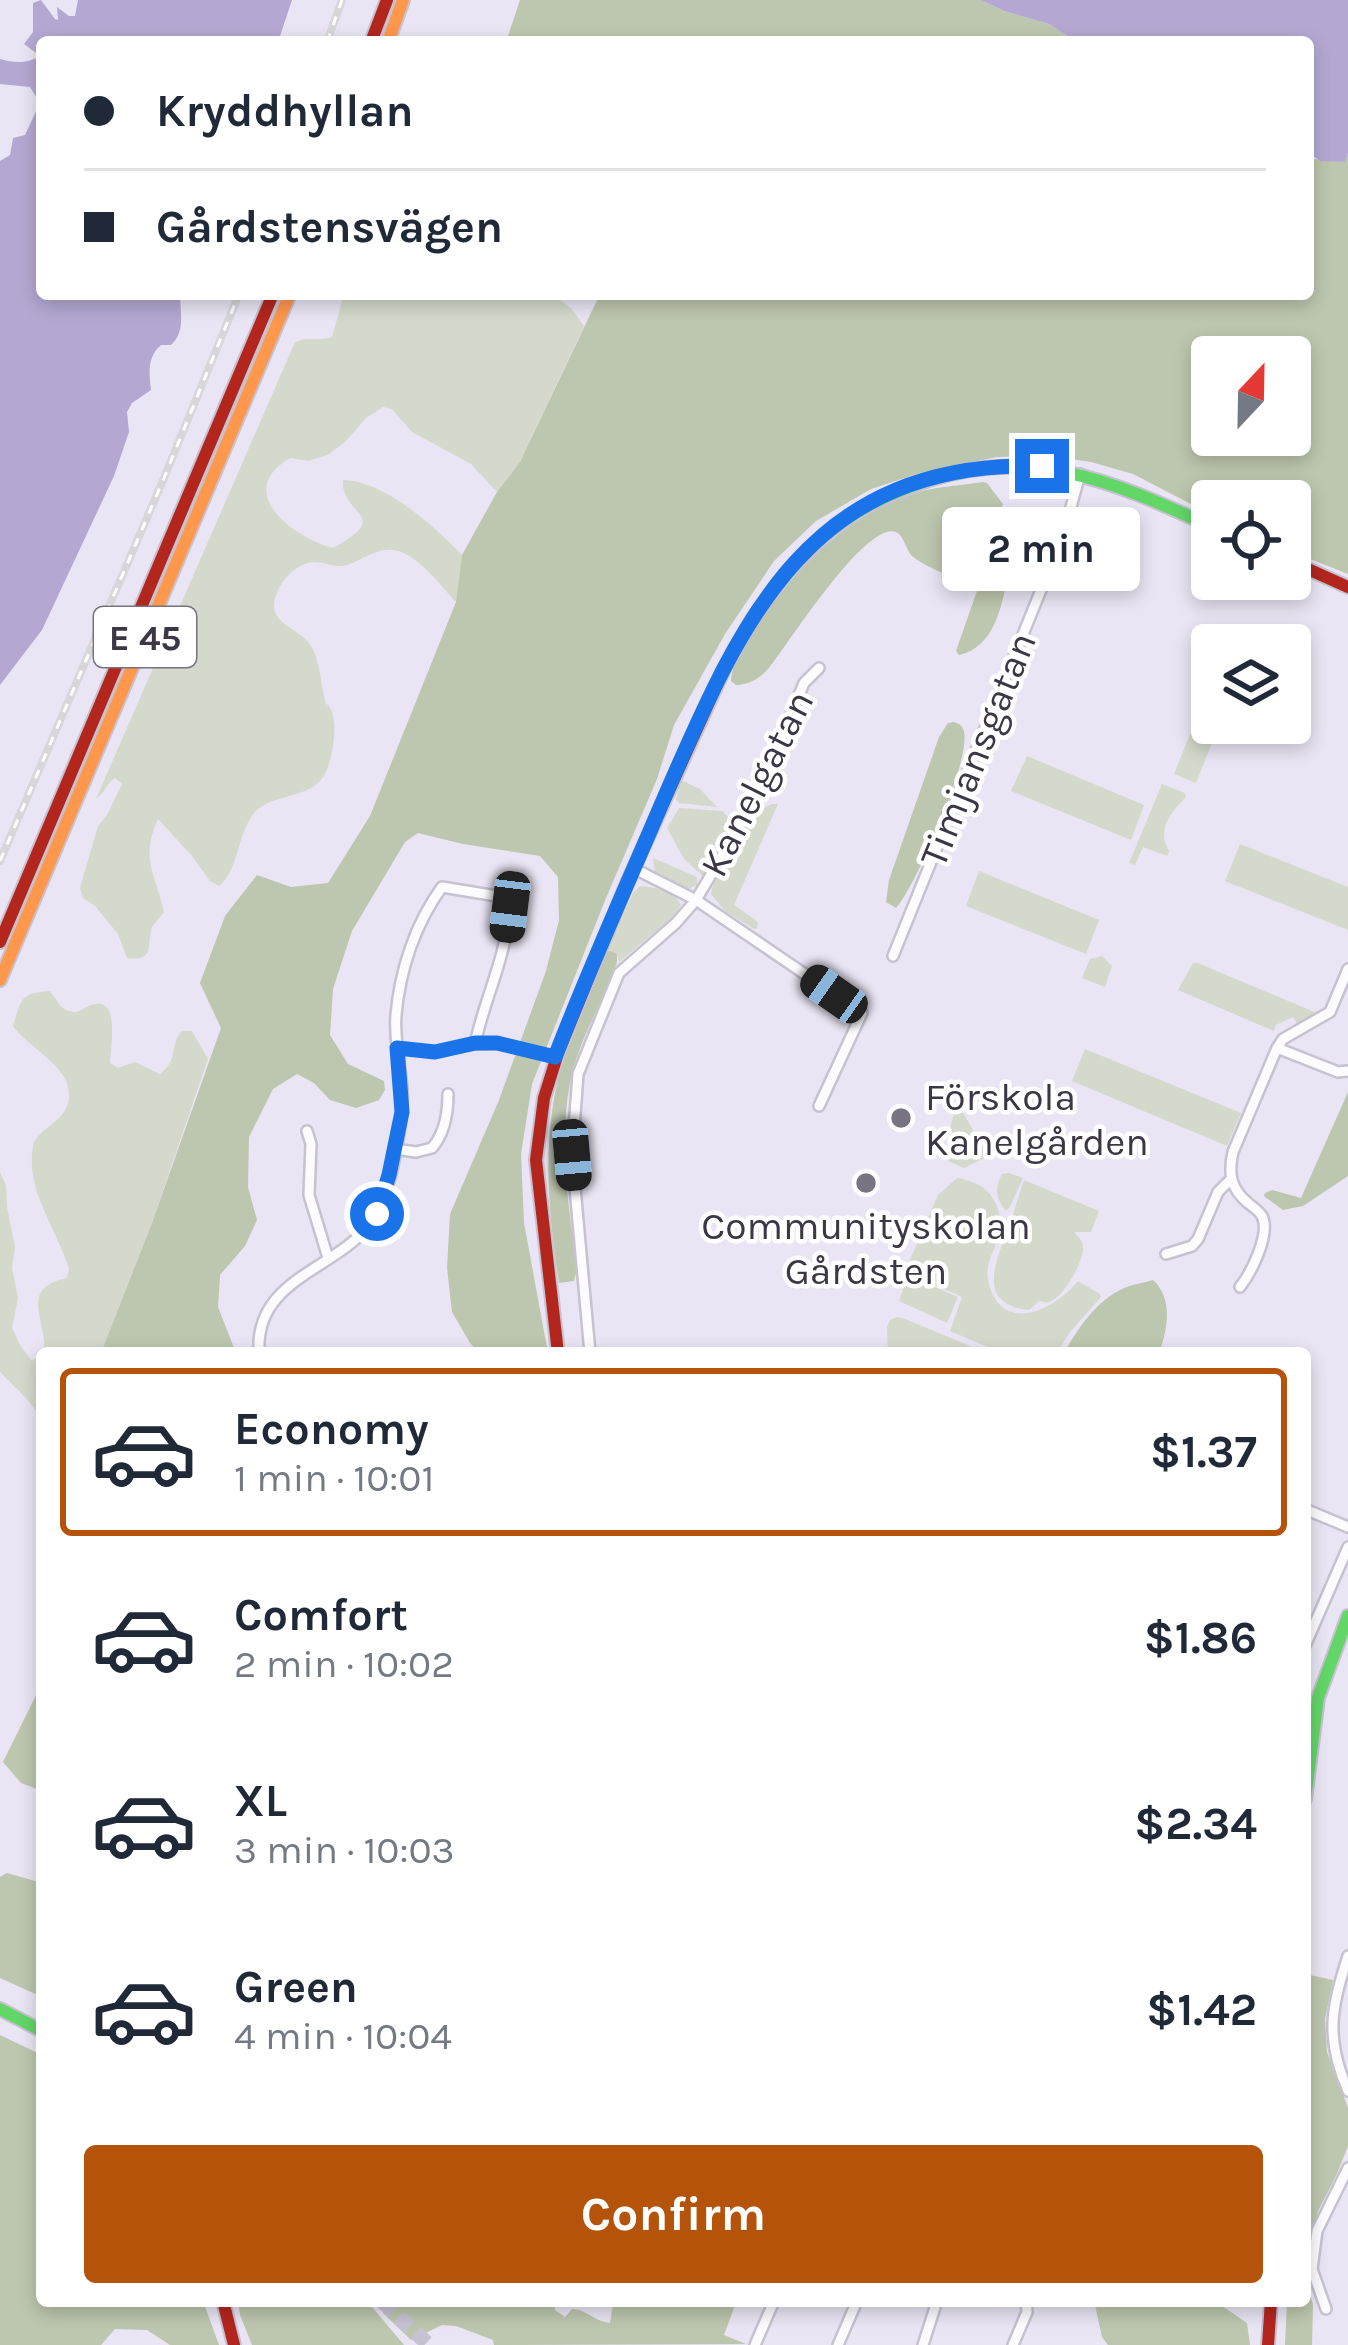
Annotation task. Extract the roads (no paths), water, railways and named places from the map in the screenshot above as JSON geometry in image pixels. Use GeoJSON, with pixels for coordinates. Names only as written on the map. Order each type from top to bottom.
{"type":"FeatureCollection","features":[{"type":"Feature","properties":{"kind":"main road"},"geometry":{"type":"LineString","coordinates":[[373,36],[387,0]]}},
{"type":"Feature","properties":{"kind":"main road"},"geometry":{"type":"LineString","coordinates":[[390,36],[403,0]]}},
{"type":"Feature","properties":{"kind":"main road","name":"E 45"},"geometry":{"type":"LineString","coordinates":[[0,942],[269,300]]}},
{"type":"Feature","properties":{"kind":"main road","name":"E 45"},"geometry":{"type":"LineString","coordinates":[[0,980],[287,300]]}},
{"type":"Feature","properties":{"kind":"main road"},"geometry":{"type":"LineString","coordinates":[[557,1347],[536,1176],[542,1106],[555,1057],[726,660],[757,611],[822,536],[873,500],[942,474],[1007,465],[1042,466],[1080,473],[1191,517]]}},
{"type":"Feature","properties":{"kind":"main road"},"geometry":{"type":"LineString","coordinates":[[1311,570],[1348,586]]}},
{"type":"Feature","properties":{"kind":"main road"},"geometry":{"type":"LineString","coordinates":[[1311,1752],[1318,1698],[1348,1616]]}},
{"type":"Feature","properties":{"kind":"main road"},"geometry":{"type":"LineString","coordinates":[[0,2009],[36,2028]]}},
{"type":"Feature","properties":{"kind":"main road"},"geometry":{"type":"LineString","coordinates":[[224,2307],[234,2345]]}},
{"type":"Feature","properties":{"kind":"main road"},"geometry":{"type":"LineString","coordinates":[[1268,2345],[1271,2307]]}},
{"type":"Feature","properties":{"kind":"street","name":"Timjansgatan"},"geometry":{"type":"LineString","coordinates":[[893,956],[1063,537],[1080,473]]}},
{"type":"Feature","properties":{"kind":"street","name":"Kanelgatan"},"geometry":{"type":"LineString","coordinates":[[589,1347],[572,1155],[578,1074],[619,973],[696,900],[758,797],[803,682],[819,668]]}},
{"type":"Feature","properties":{"kind":"street","name":"Kanelgatan"},"geometry":{"type":"LineString","coordinates":[[633,868],[696,900],[862,1013],[819,1106]]}},
{"type":"Feature","properties":{"kind":"street"},"geometry":{"type":"LineString","coordinates":[[260,1347],[262,1324],[287,1287],[347,1247],[377,1214],[402,1112],[396,1016],[408,953],[442,887],[503,897],[509,903],[499,965],[475,1043]]}},
{"type":"Feature","properties":{"kind":"street"},"geometry":{"type":"LineString","coordinates":[[1240,1287],[1256,1262],[1264,1223],[1231,1178],[1233,1152],[1277,1048],[1283,1039],[1330,1012],[1348,969]]}},
{"type":"Feature","properties":{"kind":"street"},"geometry":{"type":"LineString","coordinates":[[397,1048],[435,1052],[497,1043],[555,1057]]}},
{"type":"Feature","properties":{"kind":"street"},"geometry":{"type":"LineString","coordinates":[[1277,1048],[1338,1072],[1348,1071]]}},
{"type":"Feature","properties":{"kind":"street"},"geometry":{"type":"LineString","coordinates":[[395,1149],[425,1151],[439,1140],[448,1094]]}},
{"type":"Feature","properties":{"kind":"street"},"geometry":{"type":"LineString","coordinates":[[307,1131],[309,1195],[328,1258]]}},
{"type":"Feature","properties":{"kind":"street"},"geometry":{"type":"LineString","coordinates":[[1166,1254],[1192,1246],[1198,1239],[1219,1192],[1231,1178]]}},
{"type":"Feature","properties":{"kind":"street"},"geometry":{"type":"LineString","coordinates":[[1311,1512],[1348,1527]]}},
{"type":"Feature","properties":{"kind":"street"},"geometry":{"type":"LineString","coordinates":[[1311,1632],[1348,1547]]}},
{"type":"Feature","properties":{"kind":"street"},"geometry":{"type":"LineString","coordinates":[[1348,1956],[1331,2023],[1336,2060],[1348,2091]]}},
{"type":"Feature","properties":{"kind":"street"},"geometry":{"type":"LineString","coordinates":[[1326,2309],[1312,2270],[1317,2231],[1348,2168]]}},
{"type":"Feature","properties":{"kind":"street"},"geometry":{"type":"LineString","coordinates":[[755,2345],[771,2307]]}},
{"type":"Feature","properties":{"kind":"street"},"geometry":{"type":"LineString","coordinates":[[838,2345],[854,2307]]}},
{"type":"Feature","properties":{"kind":"street"},"geometry":{"type":"LineString","coordinates":[[923,2345],[935,2307]]}},
{"type":"Feature","properties":{"kind":"street"},"geometry":{"type":"LineString","coordinates":[[1013,2345],[1026,2307]]}},
{"type":"Feature","properties":{"kind":"tunnel"},"geometry":{"type":"LineString","coordinates":[[388,2307],[429,2345]]}},
{"type":"Feature","properties":{"kind":"railway"},"geometry":{"type":"LineString","coordinates":[[329,36],[342,0]]}},
{"type":"Feature","properties":{"kind":"railway"},"geometry":{"type":"LineString","coordinates":[[0,861],[237,300]]}},
{"type":"Feature","properties":{"kind":"place","name":"Förskola Kanelgården"},"geometry":{"type":"Point","coordinates":[901,1118]}},
{"type":"Feature","properties":{"kind":"place","name":"Communityskolan Gårdsten"},"geometry":{"type":"Point","coordinates":[866,1183]}}]}
